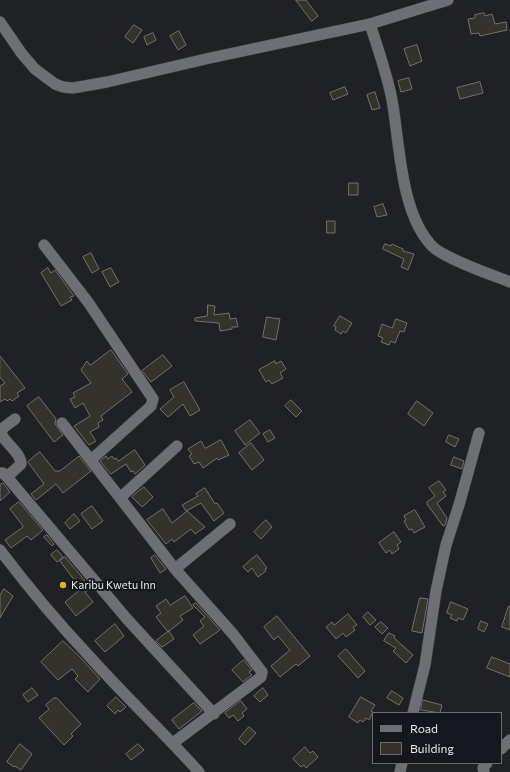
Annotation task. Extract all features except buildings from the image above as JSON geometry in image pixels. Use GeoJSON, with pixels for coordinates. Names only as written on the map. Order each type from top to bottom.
{"type":"FeatureCollection","features":[{"type":"Feature","properties":{"kind":"street"},"geometry":{"type":"LineString","coordinates":[[0,22],[22,54],[35,69],[55,84],[73,88],[107,82],[210,58],[370,24],[448,0]]}},
{"type":"Feature","properties":{"kind":"street"},"geometry":{"type":"LineString","coordinates":[[370,24],[388,83],[396,121],[403,175],[417,225],[434,248],[447,256],[510,282]]}},
{"type":"Feature","properties":{"kind":"street"},"geometry":{"type":"LineString","coordinates":[[44,245],[88,302],[152,399],[150,406],[91,460]]}},
{"type":"Feature","properties":{"kind":"street"},"geometry":{"type":"LineString","coordinates":[[15,419],[3,428],[1,433],[20,459],[21,464],[3,475],[127,619],[214,714]]}},
{"type":"Feature","properties":{"kind":"street"},"geometry":{"type":"LineString","coordinates":[[62,423],[176,569],[233,634],[262,672],[262,675],[257,680],[214,714],[173,743]]}},
{"type":"Feature","properties":{"kind":"street"},"geometry":{"type":"LineString","coordinates":[[413,712],[425,665],[436,591],[446,544],[478,433]]}},
{"type":"Feature","properties":{"kind":"street"},"geometry":{"type":"LineString","coordinates":[[120,498],[177,446]]}},
{"type":"Feature","properties":{"kind":"street"},"geometry":{"type":"LineString","coordinates":[[176,569],[230,524]]}},
{"type":"Feature","properties":{"kind":"street"},"geometry":{"type":"LineString","coordinates":[[0,550],[26,583],[90,657],[199,772]]}},
{"type":"Feature","properties":{"kind":"street"},"geometry":{"type":"LineString","coordinates":[[502,748],[510,740]]}},
{"type":"Feature","properties":{"kind":"place","name":"Karibu Kwetu Inn"},"geometry":{"type":"Point","coordinates":[63,585]}}]}
